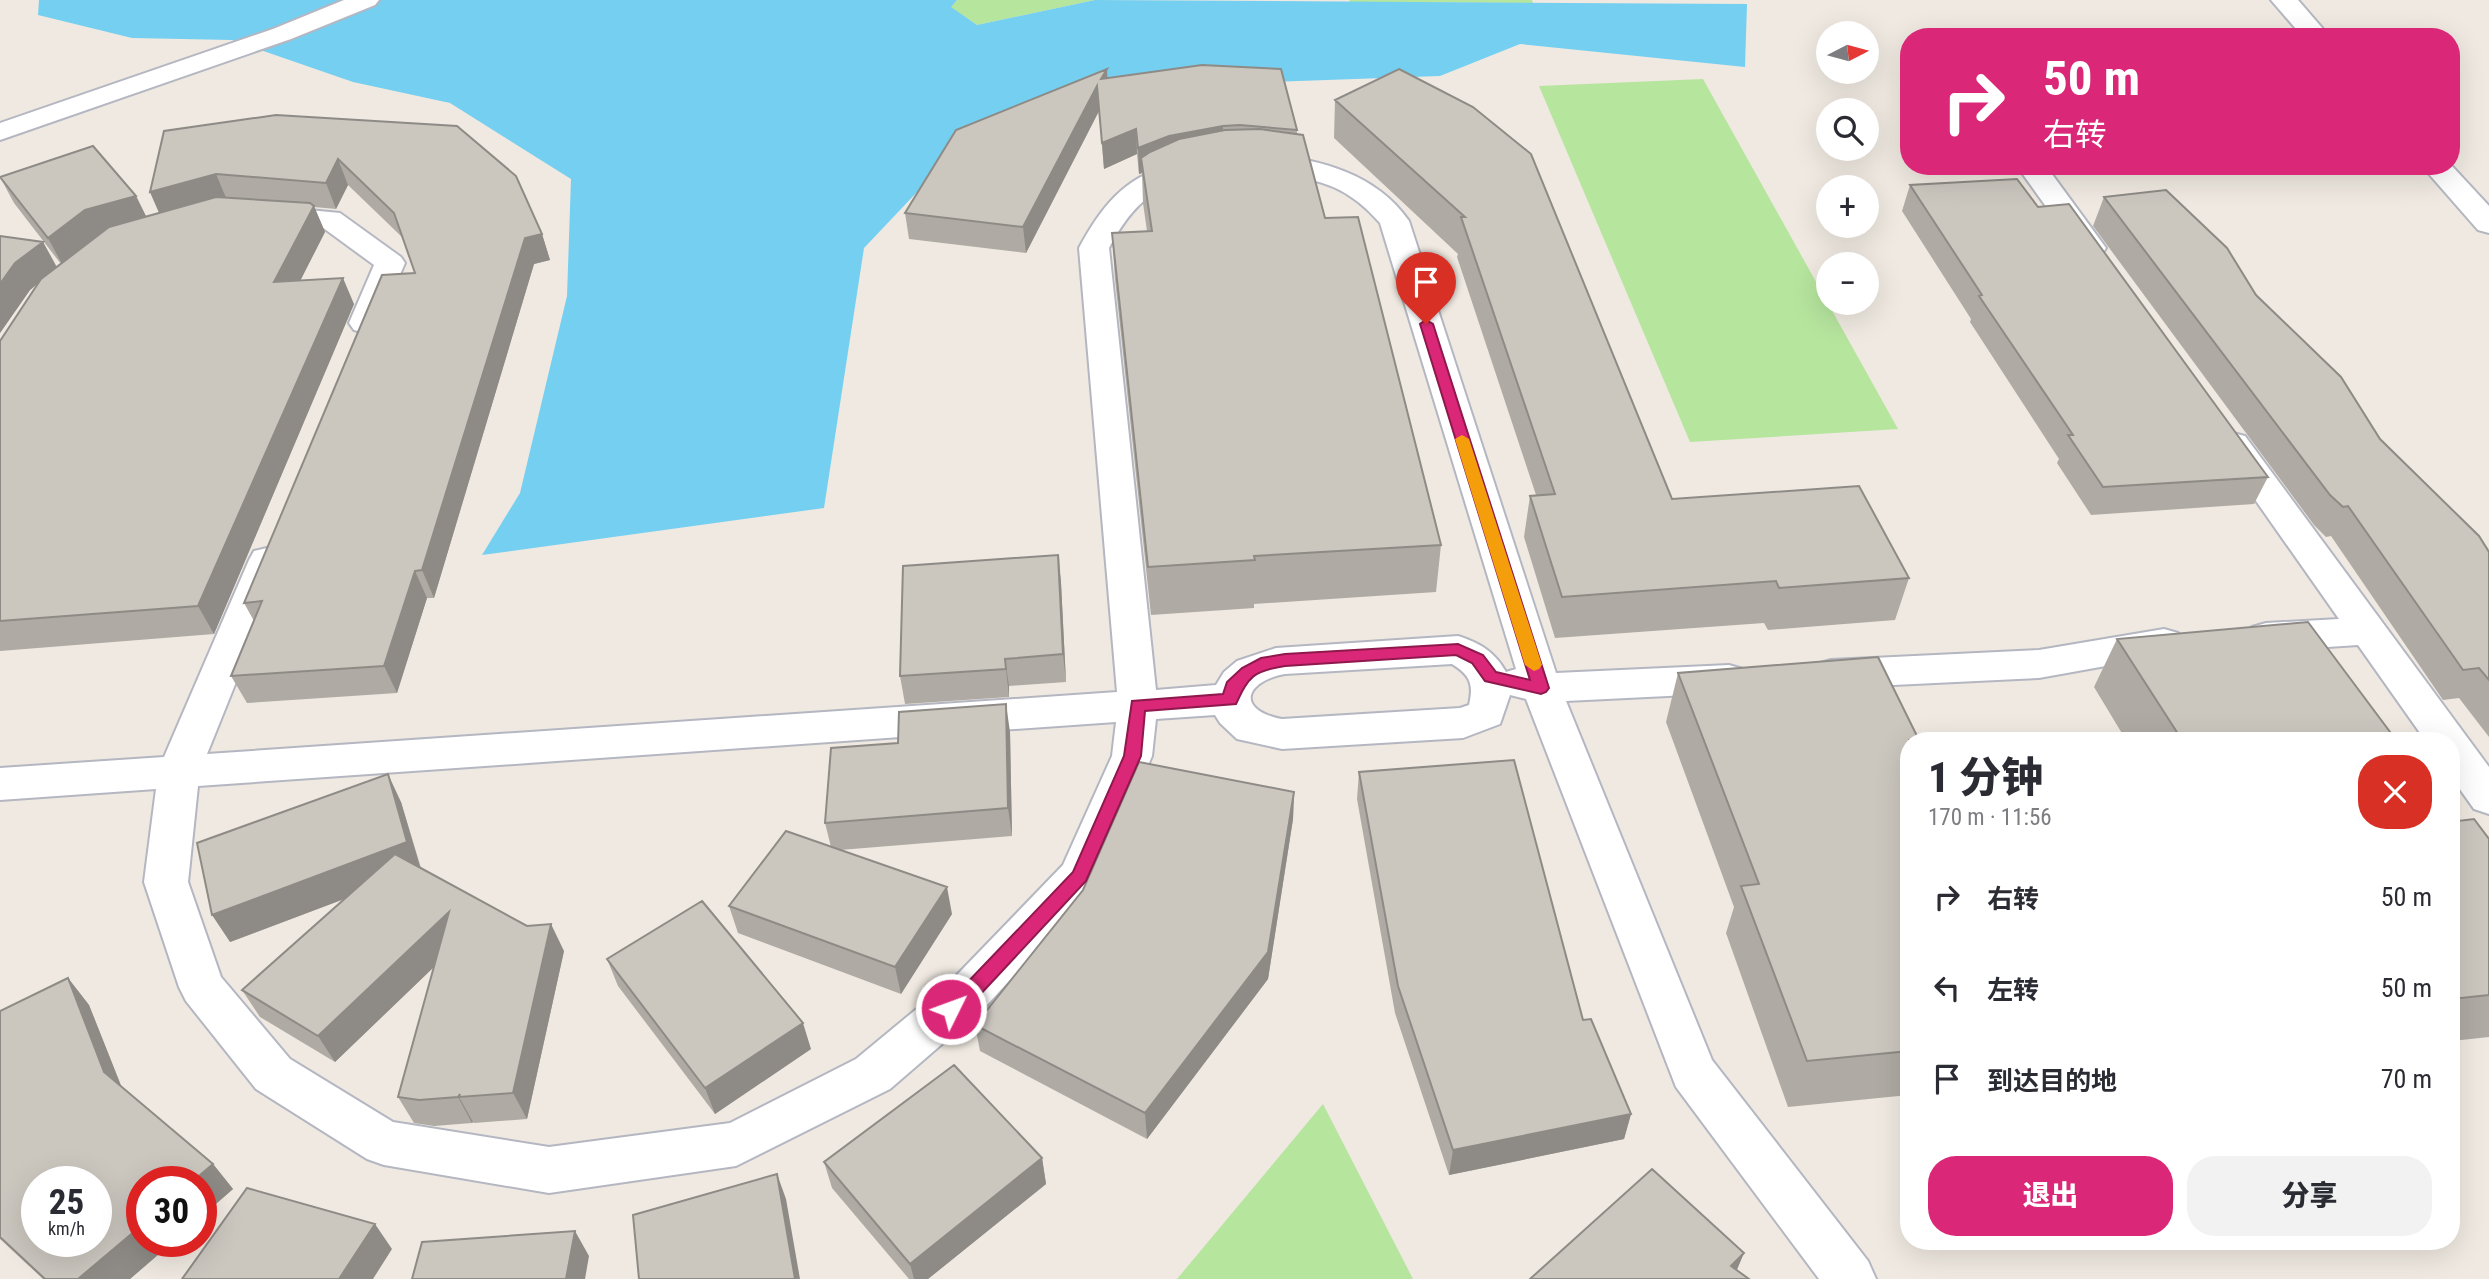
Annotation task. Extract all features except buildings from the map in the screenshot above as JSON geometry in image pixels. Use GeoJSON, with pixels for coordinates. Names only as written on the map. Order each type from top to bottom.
{"type":"FeatureCollection","features":[{"type":"Feature","properties":{"kind":"street"},"geometry":{"type":"LineString","coordinates":[[0,132],[234,50],[366,0]]}},
{"type":"Feature","properties":{"kind":"street"},"geometry":{"type":"LineString","coordinates":[[2284,0],[2309,28]]}},
{"type":"Feature","properties":{"kind":"street"},"geometry":{"type":"LineString","coordinates":[[279,530],[179,771],[166,882],[202,988],[274,1074],[384,1143],[549,1170],[736,1144],[873,1074],[970,992],[1080,876],[1132,756],[1138,705],[1094,248],[1109,217],[1125,199],[1147,184],[1177,172],[1213,164],[1250,161],[1294,165],[1334,175],[1360,188],[1380,203],[1394,221],[1541,688],[1693,1072],[1850,1279]]}},
{"type":"Feature","properties":{"kind":"street"},"geometry":{"type":"LineString","coordinates":[[2037,175],[2111,277]]}},
{"type":"Feature","properties":{"kind":"street"},"geometry":{"type":"LineString","coordinates":[[2444,175],[2489,224]]}},
{"type":"Feature","properties":{"kind":"street"},"geometry":{"type":"LineString","coordinates":[[240,213],[330,219],[390,263],[353,352]]}},
{"type":"Feature","properties":{"kind":"street"},"geometry":{"type":"LineString","coordinates":[[2216,421],[2441,732]]}},
{"type":"Feature","properties":{"kind":"street"},"geometry":{"type":"LineString","coordinates":[[2236,639],[2368,631]]}},
{"type":"Feature","properties":{"kind":"street"},"geometry":{"type":"LineString","coordinates":[[1491,677],[1541,688],[2039,664],[2144,645],[2196,641]]}},
{"type":"Feature","properties":{"kind":"street"},"geometry":{"type":"LineString","coordinates":[[1458,650],[1477,659],[1491,677],[1493,695],[1486,714],[1463,723],[1282,734],[1251,728],[1234,713],[1230,699],[1233,686],[1261,664],[1285,660],[1458,650]]}},
{"type":"Feature","properties":{"kind":"street"},"geometry":{"type":"LineString","coordinates":[[0,784],[1230,699]]}},
{"type":"Feature","properties":{"kind":"street"},"geometry":{"type":"LineString","coordinates":[[2460,758],[2489,798]]}},
{"type":"Feature","properties":{"kind":"green space"},"geometry":{"type":"Polygon","coordinates":[[[957,0],[1095,0],[977,25],[950,7],[957,0]]]}},
{"type":"Feature","properties":{"kind":"green space"},"geometry":{"type":"Polygon","coordinates":[[[1532,0],[1533,3],[1349,2],[1532,0]]]}},
{"type":"Feature","properties":{"kind":"green space"},"geometry":{"type":"Polygon","coordinates":[[[1703,79],[1816,282],[1816,315],[1834,315],[1898,429],[1690,442],[1539,86],[1703,79]]]}},
{"type":"Feature","properties":{"kind":"green space"},"geometry":{"type":"Polygon","coordinates":[[[1323,1104],[1413,1279],[1177,1279],[1323,1104]]]}},
{"type":"Feature","properties":{"kind":"water"},"geometry":{"type":"Polygon","coordinates":[[[39,0],[957,0],[951,7],[977,25],[1095,0],[1747,4],[1745,67],[1520,44],[1440,76],[1097,88],[955,152],[864,248],[824,508],[482,555],[520,493],[567,296],[571,179],[450,103],[353,82],[232,40],[132,38],[38,15],[39,0]]]}},
{"type":"Feature","properties":{"kind":"slow traffic"},"geometry":{"type":"LineString","coordinates":[[1462,439],[1534,665]]}},
{"type":"Feature","properties":{"kind":"route"},"geometry":{"type":"LineString","coordinates":[[951,1009],[1080,876],[1132,756],[1138,705],[1230,699],[1233,686],[1261,664],[1285,660],[1458,650],[1477,659],[1491,677],[1541,688],[1426,324]]}}]}
